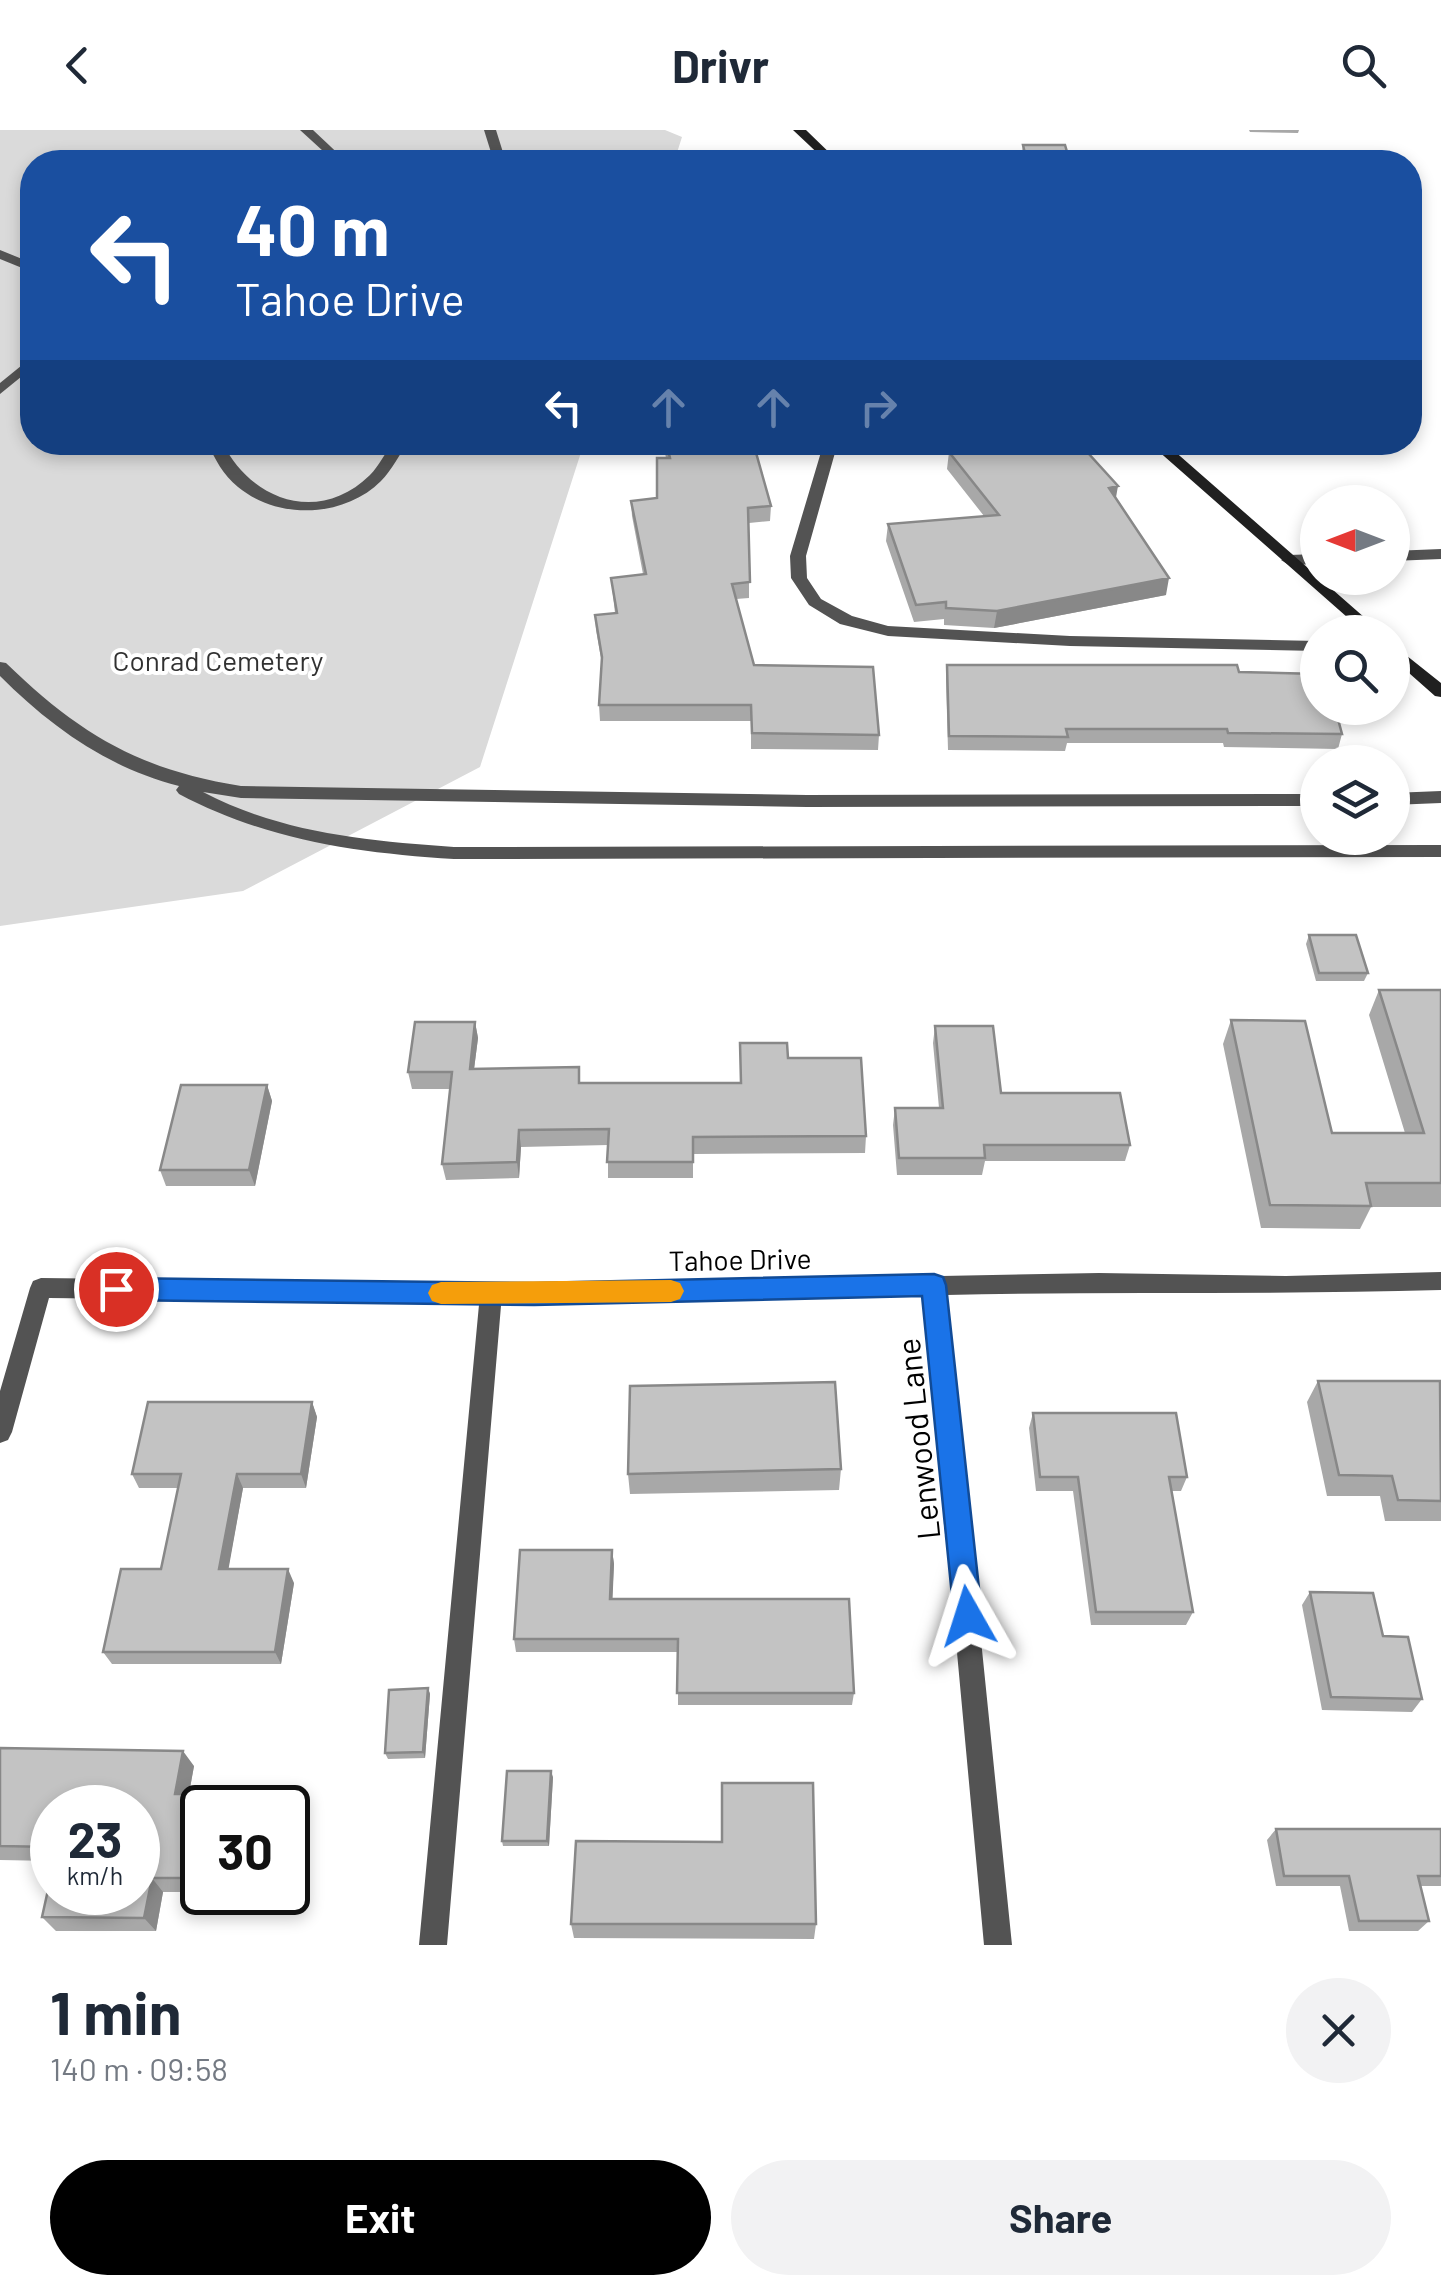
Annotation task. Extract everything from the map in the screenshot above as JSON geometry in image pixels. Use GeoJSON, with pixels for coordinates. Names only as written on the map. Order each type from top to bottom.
{"type":"FeatureCollection","features":[{"type":"Feature","properties":{"kind":"street"},"geometry":{"type":"LineString","coordinates":[[306,130],[328,150]]}},
{"type":"Feature","properties":{"kind":"street"},"geometry":{"type":"LineString","coordinates":[[799,130],[820,150]]}},
{"type":"Feature","properties":{"kind":"street"},"geometry":{"type":"LineString","coordinates":[[0,390],[20,372]]}},
{"type":"Feature","properties":{"kind":"street"},"geometry":{"type":"LineString","coordinates":[[219,455],[231,476],[264,497],[305,507],[332,503],[356,492],[376,478],[391,455]]}},
{"type":"Feature","properties":{"kind":"street"},"geometry":{"type":"LineString","coordinates":[[826,455],[798,556],[799,578],[815,602],[846,620],[888,631],[1300,646]]}},
{"type":"Feature","properties":{"kind":"street"},"geometry":{"type":"LineString","coordinates":[[1170,455],[1353,615]]}},
{"type":"Feature","properties":{"kind":"street"},"geometry":{"type":"LineString","coordinates":[[1410,555],[1441,554]]}},
{"type":"Feature","properties":{"kind":"street"},"geometry":{"type":"LineString","coordinates":[[1289,560],[1300,560]]}},
{"type":"Feature","properties":{"kind":"street"},"geometry":{"type":"LineString","coordinates":[[1410,665],[1441,692]]}},
{"type":"Feature","properties":{"kind":"street"},"geometry":{"type":"LineString","coordinates":[[0,667],[34,702],[79,738],[120,760],[166,778],[217,808],[284,832],[362,847],[454,853],[1441,851]]}},
{"type":"Feature","properties":{"kind":"street"},"geometry":{"type":"LineString","coordinates":[[166,778],[242,792],[334,796],[1300,800]]}},
{"type":"Feature","properties":{"kind":"street"},"geometry":{"type":"LineString","coordinates":[[1410,799],[1441,798]]}},
{"type":"Feature","properties":{"kind":"street","name":"Tahoe Drive"},"geometry":{"type":"LineString","coordinates":[[0,1432],[41,1288],[491,1294],[1441,1281]]}},
{"type":"Feature","properties":{"kind":"street","name":"Lenwood Lane"},"geometry":{"type":"LineString","coordinates":[[934,1285],[998,1945]]}},
{"type":"Feature","properties":{"kind":"street"},"geometry":{"type":"LineString","coordinates":[[432,1945],[491,1294]]}},
{"type":"Feature","properties":{"kind":"green space","name":"Conrad Cemetery"},"geometry":{"type":"Polygon","coordinates":[[[0,130],[665,130],[682,137],[678,150],[20,150],[20,455],[580,455],[480,767],[243,891],[0,926],[0,130]]]}},
{"type":"Feature","properties":{"kind":"building"},"geometry":{"type":"Polygon","coordinates":[[[1023,145],[1065,145],[1066,150],[1024,150],[1023,145]]]}},
{"type":"Feature","properties":{"kind":"building"},"geometry":{"type":"Polygon","coordinates":[[[669,455],[757,455],[771,506],[748,508],[750,582],[732,584],[754,665],[873,667],[879,735],[752,733],[751,705],[599,705],[602,657],[595,615],[617,613],[611,578],[646,574],[631,501],[657,498],[657,458],[670,458],[669,455]]]}},
{"type":"Feature","properties":{"kind":"building"},"geometry":{"type":"Polygon","coordinates":[[[951,455],[1090,455],[1118,486],[1109,488],[1169,578],[997,611],[946,608],[946,602],[916,605],[888,524],[999,515],[951,455]]]}},
{"type":"Feature","properties":{"kind":"building"},"geometry":{"type":"Polygon","coordinates":[[[947,665],[1237,665],[1239,672],[1300,674],[1300,725],[1340,725],[1342,734],[1066,729],[1068,737],[949,736],[947,665]]]}},
{"type":"Feature","properties":{"kind":"building"},"geometry":{"type":"Polygon","coordinates":[[[1309,935],[1356,935],[1368,973],[1319,973],[1309,935]]]}},
{"type":"Feature","properties":{"kind":"building"},"geometry":{"type":"Polygon","coordinates":[[[1379,990],[1441,990],[1441,1183],[1366,1183],[1371,1206],[1270,1205],[1231,1020],[1305,1021],[1332,1133],[1424,1133],[1379,990]]]}},
{"type":"Feature","properties":{"kind":"building"},"geometry":{"type":"Polygon","coordinates":[[[415,1022],[475,1022],[470,1069],[579,1067],[579,1083],[741,1083],[740,1043],[787,1043],[788,1058],[861,1058],[866,1136],[693,1137],[693,1162],[607,1162],[609,1129],[519,1130],[517,1162],[442,1164],[452,1072],[408,1072],[415,1022]]]}},
{"type":"Feature","properties":{"kind":"building"},"geometry":{"type":"Polygon","coordinates":[[[935,1026],[993,1026],[1001,1093],[1120,1093],[1130,1145],[984,1145],[985,1158],[899,1158],[895,1108],[943,1108],[935,1026]]]}},
{"type":"Feature","properties":{"kind":"building"},"geometry":{"type":"Polygon","coordinates":[[[181,1085],[267,1085],[249,1170],[160,1170],[181,1085]]]}},
{"type":"Feature","properties":{"kind":"building"},"geometry":{"type":"Polygon","coordinates":[[[1318,1381],[1440,1381],[1441,1501],[1398,1500],[1392,1476],[1339,1475],[1318,1381]]]}},
{"type":"Feature","properties":{"kind":"building"},"geometry":{"type":"Polygon","coordinates":[[[835,1382],[841,1469],[628,1474],[630,1386],[835,1382]]]}},
{"type":"Feature","properties":{"kind":"building"},"geometry":{"type":"Polygon","coordinates":[[[148,1402],[312,1402],[301,1474],[237,1474],[219,1569],[288,1569],[275,1652],[103,1652],[121,1569],[161,1569],[181,1474],[132,1474],[148,1402]]]}},
{"type":"Feature","properties":{"kind":"building"},"geometry":{"type":"Polygon","coordinates":[[[1033,1413],[1176,1413],[1187,1477],[1169,1477],[1193,1612],[1096,1612],[1078,1477],[1040,1477],[1033,1413]]]}},
{"type":"Feature","properties":{"kind":"building"},"geometry":{"type":"Polygon","coordinates":[[[520,1550],[612,1550],[610,1599],[849,1599],[854,1693],[677,1693],[678,1639],[514,1639],[520,1550]]]}},
{"type":"Feature","properties":{"kind":"building"},"geometry":{"type":"Polygon","coordinates":[[[1310,1592],[1373,1593],[1383,1636],[1408,1637],[1422,1699],[1331,1697],[1310,1592]]]}},
{"type":"Feature","properties":{"kind":"building"},"geometry":{"type":"Polygon","coordinates":[[[428,1688],[423,1752],[385,1753],[389,1690],[428,1688]]]}},
{"type":"Feature","properties":{"kind":"building"},"geometry":{"type":"Polygon","coordinates":[[[0,1748],[183,1751],[175,1794],[180,1794],[180,1878],[160,1878],[160,1785],[30,1785],[30,1847],[0,1846],[0,1748]]]}},
{"type":"Feature","properties":{"kind":"building"},"geometry":{"type":"Polygon","coordinates":[[[507,1771],[551,1771],[547,1841],[502,1841],[507,1771]]]}},
{"type":"Feature","properties":{"kind":"building"},"geometry":{"type":"Polygon","coordinates":[[[722,1783],[813,1783],[816,1924],[571,1924],[576,1841],[722,1842],[722,1783]]]}},
{"type":"Feature","properties":{"kind":"building"},"geometry":{"type":"Polygon","coordinates":[[[1276,1829],[1441,1829],[1441,1876],[1418,1876],[1429,1921],[1359,1921],[1349,1876],[1284,1876],[1276,1829]]]}},
{"type":"Feature","properties":{"kind":"building"},"geometry":{"type":"Polygon","coordinates":[[[42,1915],[145,1915],[144,1918],[42,1915]]]}},
{"type":"Feature","properties":{"kind":"slow traffic"},"geometry":{"type":"LineString","coordinates":[[441,1293],[671,1291]]}},
{"type":"Feature","properties":{"kind":"route"},"geometry":{"type":"LineString","coordinates":[[116,1289],[534,1294],[934,1285],[968,1616]]}}]}
